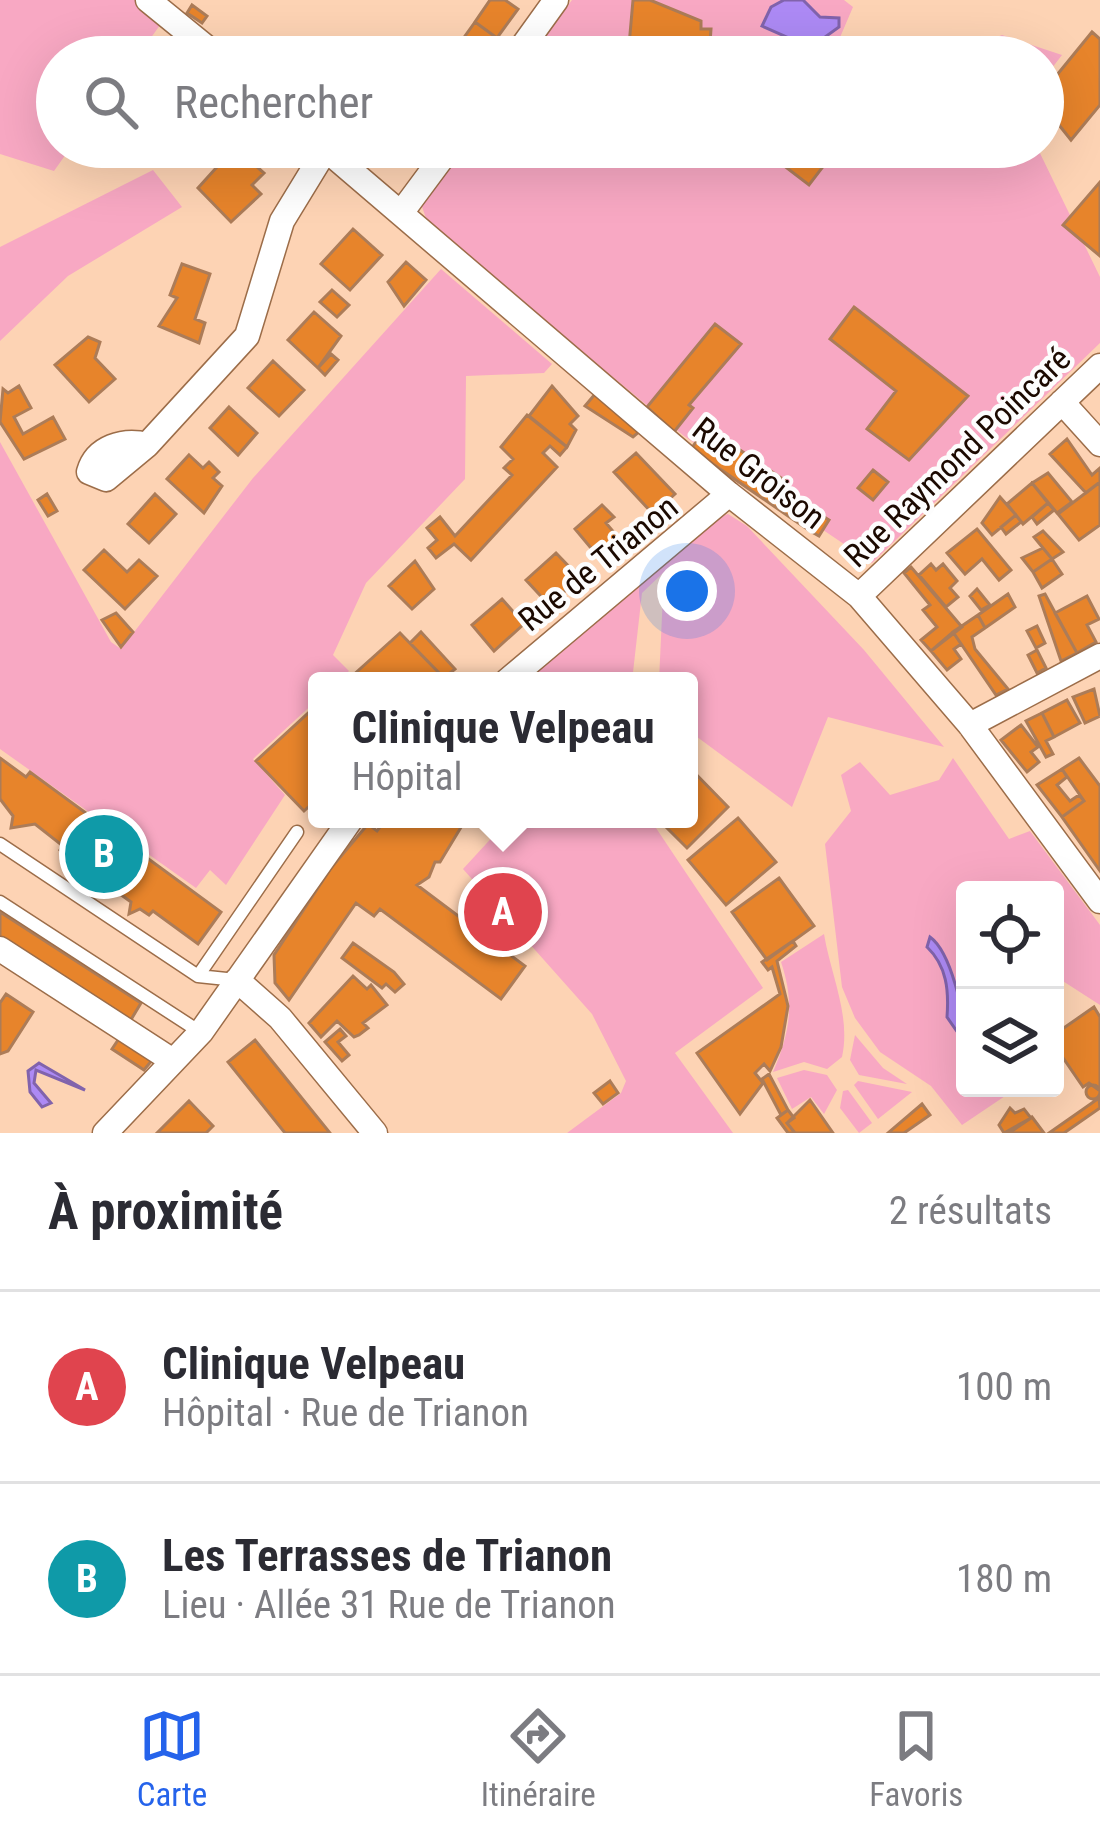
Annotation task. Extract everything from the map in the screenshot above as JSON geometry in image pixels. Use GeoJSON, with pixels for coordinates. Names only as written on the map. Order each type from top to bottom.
{"type":"FeatureCollection","features":[{"type":"Feature","properties":{"kind":"street"},"geometry":{"type":"LineString","coordinates":[[148,0],[192,36]]}},
{"type":"Feature","properties":{"kind":"street"},"geometry":{"type":"LineString","coordinates":[[530,36],[556,0]]}},
{"type":"Feature","properties":{"kind":"street"},"geometry":{"type":"LineString","coordinates":[[147,446],[247,336],[282,221],[312,168]]}},
{"type":"Feature","properties":{"kind":"street","name":"Rue Groison"},"geometry":{"type":"LineString","coordinates":[[347,168],[729,494],[860,596],[970,725],[1100,902]]}},
{"type":"Feature","properties":{"kind":"street"},"geometry":{"type":"LineString","coordinates":[[400,213],[434,168]]}},
{"type":"Feature","properties":{"kind":"street","name":"Rue Raymond Poincaré"},"geometry":{"type":"LineString","coordinates":[[860,596],[1100,366]]}},
{"type":"Feature","properties":{"kind":"street"},"geometry":{"type":"LineString","coordinates":[[1062,402],[1100,445]]}},
{"type":"Feature","properties":{"kind":"street","name":"Rue de Trianon"},"geometry":{"type":"LineString","coordinates":[[518,672],[729,494]]}},
{"type":"Feature","properties":{"kind":"street"},"geometry":{"type":"LineString","coordinates":[[970,725],[1100,656]]}},
{"type":"Feature","properties":{"kind":"street"},"geometry":{"type":"LineString","coordinates":[[105,1133],[201,1033],[345,828]]}},
{"type":"Feature","properties":{"kind":"street"},"geometry":{"type":"LineString","coordinates":[[0,949],[173,1061]]}},
{"type":"Feature","properties":{"kind":"street"},"geometry":{"type":"LineString","coordinates":[[237,980],[280,1018],[375,1133]]}},
{"type":"Feature","properties":{"kind":"lane"},"geometry":{"type":"LineString","coordinates":[[197,976],[297,832]]}},
{"type":"Feature","properties":{"kind":"lane"},"geometry":{"type":"LineString","coordinates":[[0,844],[197,976],[237,980]]}},
{"type":"Feature","properties":{"kind":"lane"},"geometry":{"type":"LineString","coordinates":[[0,902],[201,1033]]}},
{"type":"Feature","properties":{"kind":"shaded area"},"geometry":{"type":"Polygon","coordinates":[[[0,0],[140,0],[163,21],[152,36],[36,36],[36,165],[0,154],[0,0]]]}},
{"type":"Feature","properties":{"kind":"shaded area"},"geometry":{"type":"Polygon","coordinates":[[[572,0],[844,0],[853,7],[841,36],[545,36],[572,0]]]}},
{"type":"Feature","properties":{"kind":"shaded area"},"geometry":{"type":"Polygon","coordinates":[[[784,0],[803,0],[820,17],[839,18],[839,27],[826,36],[785,36],[762,26],[771,7],[784,0]]]}},
{"type":"Feature","properties":{"kind":"shaded area"},"geometry":{"type":"Polygon","coordinates":[[[445,168],[1047,168],[1100,277],[1100,343],[872,563],[684,436],[428,224],[420,201],[445,168]]]}},
{"type":"Feature","properties":{"kind":"shaded area"},"geometry":{"type":"Polygon","coordinates":[[[153,170],[182,207],[68,276],[0,341],[0,247],[153,170]]]}},
{"type":"Feature","properties":{"kind":"shaded area"},"geometry":{"type":"Polygon","coordinates":[[[441,269],[552,364],[544,373],[466,376],[465,479],[366,583],[333,655],[349,671],[308,672],[308,708],[253,759],[285,795],[226,885],[210,870],[196,888],[0,749],[0,442],[111,642],[121,649],[253,478],[441,269]]]}},
{"type":"Feature","properties":{"kind":"shaded area"},"geometry":{"type":"Polygon","coordinates":[[[728,514],[747,526],[864,650],[944,747],[828,717],[792,807],[698,738],[698,672],[659,672],[664,572],[642,593],[633,672],[530,672],[704,523],[728,514]]]}},
{"type":"Feature","properties":{"kind":"shaded area"},"geometry":{"type":"Polygon","coordinates":[[[953,758],[1009,839],[1030,831],[1100,925],[1100,1005],[1064,982],[1064,881],[956,881],[956,1097],[1004,1097],[962,1125],[931,1086],[880,1052],[855,1018],[842,987],[825,844],[851,811],[841,775],[860,762],[890,795],[939,780],[953,758]]]}},
{"type":"Feature","properties":{"kind":"shaded area"},"geometry":{"type":"Polygon","coordinates":[[[501,828],[656,828],[763,988],[675,1053],[733,1133],[567,1133],[621,1093],[626,1081],[592,1014],[463,869],[501,828]]]}},
{"type":"Feature","properties":{"kind":"shaded area"},"geometry":{"type":"Polygon","coordinates":[[[824,934],[842,1011],[842,1057],[827,1069],[804,1062],[773,1072],[789,1018],[781,962],[824,934]]]}},
{"type":"Feature","properties":{"kind":"shaded area"},"geometry":{"type":"Polygon","coordinates":[[[930,937],[944,956],[955,985],[956,1030],[947,1017],[945,979],[927,947],[930,937]]]}},
{"type":"Feature","properties":{"kind":"shaded area"},"geometry":{"type":"Polygon","coordinates":[[[855,1035],[883,1068],[907,1084],[859,1075],[850,1060],[855,1035]]]}},
{"type":"Feature","properties":{"kind":"shaded area"},"geometry":{"type":"Polygon","coordinates":[[[39,1063],[85,1090],[36,1070],[34,1083],[51,1103],[42,1107],[30,1092],[28,1071],[39,1063]]]}},
{"type":"Feature","properties":{"kind":"shaded area"},"geometry":{"type":"Polygon","coordinates":[[[804,1070],[827,1075],[837,1090],[824,1114],[811,1097],[792,1109],[777,1078],[804,1070]]]}},
{"type":"Feature","properties":{"kind":"shaded area"},"geometry":{"type":"Polygon","coordinates":[[[858,1081],[912,1092],[878,1119],[854,1085],[858,1081]]]}},
{"type":"Feature","properties":{"kind":"shaded area"},"geometry":{"type":"Polygon","coordinates":[[[848,1090],[872,1123],[859,1133],[840,1108],[843,1091],[848,1090]]]}},
{"type":"Feature","properties":{"kind":"building"},"geometry":{"type":"Polygon","coordinates":[[[490,0],[505,0],[518,9],[498,36],[475,22],[490,0]]]}},
{"type":"Feature","properties":{"kind":"building"},"geometry":{"type":"Polygon","coordinates":[[[633,0],[650,0],[701,21],[701,29],[711,29],[710,36],[630,36],[633,0]]]}},
{"type":"Feature","properties":{"kind":"building"},"geometry":{"type":"Polygon","coordinates":[[[192,5],[207,16],[202,23],[187,13],[192,5]]]}},
{"type":"Feature","properties":{"kind":"building"},"geometry":{"type":"Polygon","coordinates":[[[475,22],[494,36],[465,36],[475,22]]]}},
{"type":"Feature","properties":{"kind":"building"},"geometry":{"type":"Polygon","coordinates":[[[1092,32],[1100,39],[1100,105],[1071,140],[1064,131],[1064,66],[1092,32]]]}},
{"type":"Feature","properties":{"kind":"building"},"geometry":{"type":"Polygon","coordinates":[[[216,168],[258,168],[264,173],[252,185],[261,194],[231,222],[198,188],[216,168]]]}},
{"type":"Feature","properties":{"kind":"building"},"geometry":{"type":"Polygon","coordinates":[[[787,168],[822,168],[809,185],[787,168]]]}},
{"type":"Feature","properties":{"kind":"building"},"geometry":{"type":"Polygon","coordinates":[[[1100,182],[1100,256],[1063,225],[1100,182]]]}},
{"type":"Feature","properties":{"kind":"building"},"geometry":{"type":"Polygon","coordinates":[[[353,229],[382,255],[350,290],[321,264],[353,229]]]}},
{"type":"Feature","properties":{"kind":"building"},"geometry":{"type":"Polygon","coordinates":[[[406,262],[426,280],[404,306],[388,282],[406,262]]]}},
{"type":"Feature","properties":{"kind":"building"},"geometry":{"type":"Polygon","coordinates":[[[182,264],[210,274],[195,319],[205,323],[199,343],[159,326],[177,298],[170,295],[182,264]]]}},
{"type":"Feature","properties":{"kind":"building"},"geometry":{"type":"Polygon","coordinates":[[[332,290],[349,305],[337,317],[320,302],[332,290]]]}},
{"type":"Feature","properties":{"kind":"building"},"geometry":{"type":"Polygon","coordinates":[[[854,307],[968,396],[909,460],[867,429],[896,391],[830,339],[854,307]]]}},
{"type":"Feature","properties":{"kind":"building"},"geometry":{"type":"Polygon","coordinates":[[[314,312],[341,336],[318,368],[288,340],[314,312]]]}},
{"type":"Feature","properties":{"kind":"building"},"geometry":{"type":"Polygon","coordinates":[[[715,324],[741,344],[689,405],[693,408],[674,432],[647,407],[715,324]]]}},
{"type":"Feature","properties":{"kind":"building"},"geometry":{"type":"Polygon","coordinates":[[[88,337],[100,342],[95,358],[115,379],[89,402],[55,365],[88,337]]]}},
{"type":"Feature","properties":{"kind":"building"},"geometry":{"type":"Polygon","coordinates":[[[331,354],[338,360],[325,375],[318,368],[331,354]]]}},
{"type":"Feature","properties":{"kind":"building"},"geometry":{"type":"Polygon","coordinates":[[[273,361],[304,390],[279,416],[248,388],[273,361]]]}},
{"type":"Feature","properties":{"kind":"building"},"geometry":{"type":"Polygon","coordinates":[[[19,386],[31,408],[14,417],[23,434],[53,417],[65,439],[24,459],[0,422],[3,389],[8,393],[19,386]]]}},
{"type":"Feature","properties":{"kind":"building"},"geometry":{"type":"Polygon","coordinates":[[[552,386],[578,416],[570,424],[576,430],[567,447],[529,416],[552,386]]]}},
{"type":"Feature","properties":{"kind":"building"},"geometry":{"type":"Polygon","coordinates":[[[595,394],[640,431],[633,437],[585,406],[595,394]]]}},
{"type":"Feature","properties":{"kind":"building"},"geometry":{"type":"Polygon","coordinates":[[[229,407],[257,433],[238,455],[210,428],[229,407]]]}},
{"type":"Feature","properties":{"kind":"building"},"geometry":{"type":"Polygon","coordinates":[[[527,415],[567,447],[560,455],[550,446],[543,453],[557,467],[471,560],[454,544],[436,558],[428,548],[437,540],[427,528],[440,517],[455,536],[512,475],[504,468],[513,459],[501,447],[527,415]]]}},
{"type":"Feature","properties":{"kind":"building"},"geometry":{"type":"Polygon","coordinates":[[[715,433],[787,482],[782,490],[804,504],[794,520],[691,449],[698,439],[705,444],[715,433]]]}},
{"type":"Feature","properties":{"kind":"building"},"geometry":{"type":"Polygon","coordinates":[[[1067,439],[1092,475],[1100,468],[1100,482],[1086,493],[1050,454],[1067,439]]]}},
{"type":"Feature","properties":{"kind":"building"},"geometry":{"type":"Polygon","coordinates":[[[636,453],[675,494],[653,514],[614,472],[636,453]]]}},
{"type":"Feature","properties":{"kind":"building"},"geometry":{"type":"Polygon","coordinates":[[[189,455],[203,468],[209,462],[219,472],[213,478],[222,486],[204,513],[167,479],[189,455]]]}},
{"type":"Feature","properties":{"kind":"building"},"geometry":{"type":"Polygon","coordinates":[[[873,470],[888,482],[873,500],[858,488],[873,470]]]}},
{"type":"Feature","properties":{"kind":"building"},"geometry":{"type":"Polygon","coordinates":[[[1048,473],[1072,502],[1057,513],[1032,483],[1048,473]]]}},
{"type":"Feature","properties":{"kind":"building"},"geometry":{"type":"Polygon","coordinates":[[[1100,482],[1100,525],[1079,540],[1058,514],[1100,482]]]}},
{"type":"Feature","properties":{"kind":"building"},"geometry":{"type":"Polygon","coordinates":[[[1032,483],[1048,503],[1023,524],[1007,504],[1032,483]]]}},
{"type":"Feature","properties":{"kind":"building"},"geometry":{"type":"Polygon","coordinates":[[[47,494],[57,511],[48,516],[38,500],[47,494]]]}},
{"type":"Feature","properties":{"kind":"building"},"geometry":{"type":"Polygon","coordinates":[[[155,494],[176,514],[149,543],[128,524],[155,494]]]}},
{"type":"Feature","properties":{"kind":"building"},"geometry":{"type":"Polygon","coordinates":[[[1000,497],[1016,515],[992,535],[982,523],[1000,497]]]}},
{"type":"Feature","properties":{"kind":"building"},"geometry":{"type":"Polygon","coordinates":[[[1048,503],[1054,510],[1037,524],[1032,517],[1048,503]]]}},
{"type":"Feature","properties":{"kind":"building"},"geometry":{"type":"Polygon","coordinates":[[[804,504],[821,515],[810,531],[794,520],[804,504]]]}},
{"type":"Feature","properties":{"kind":"building"},"geometry":{"type":"Polygon","coordinates":[[[602,505],[614,517],[606,523],[622,542],[601,560],[575,529],[602,505]]]}},
{"type":"Feature","properties":{"kind":"building"},"geometry":{"type":"Polygon","coordinates":[[[821,515],[829,520],[819,536],[810,531],[821,515]]]}},
{"type":"Feature","properties":{"kind":"building"},"geometry":{"type":"Polygon","coordinates":[[[1016,515],[1021,522],[1006,534],[1001,527],[1016,515]]]}},
{"type":"Feature","properties":{"kind":"building"},"geometry":{"type":"Polygon","coordinates":[[[977,529],[1011,570],[999,580],[982,559],[965,574],[947,553],[977,529]]]}},
{"type":"Feature","properties":{"kind":"building"},"geometry":{"type":"Polygon","coordinates":[[[1043,531],[1063,552],[1052,559],[1034,537],[1043,531]]]}},
{"type":"Feature","properties":{"kind":"building"},"geometry":{"type":"Polygon","coordinates":[[[1043,548],[1052,559],[1033,572],[1022,558],[1043,548]]]}},
{"type":"Feature","properties":{"kind":"building"},"geometry":{"type":"Polygon","coordinates":[[[104,550],[127,572],[139,560],[157,576],[125,609],[84,570],[104,550]]]}},
{"type":"Feature","properties":{"kind":"building"},"geometry":{"type":"Polygon","coordinates":[[[556,553],[580,578],[549,605],[526,580],[556,553]]]}},
{"type":"Feature","properties":{"kind":"building"},"geometry":{"type":"Polygon","coordinates":[[[1052,559],[1062,574],[1042,588],[1033,572],[1052,559]]]}},
{"type":"Feature","properties":{"kind":"building"},"geometry":{"type":"Polygon","coordinates":[[[415,561],[434,589],[412,609],[389,586],[415,561]]]}},
{"type":"Feature","properties":{"kind":"building"},"geometry":{"type":"Polygon","coordinates":[[[931,564],[936,570],[943,564],[957,581],[950,588],[958,597],[946,607],[919,575],[931,564]]]}},
{"type":"Feature","properties":{"kind":"building"},"geometry":{"type":"Polygon","coordinates":[[[911,567],[962,627],[931,651],[921,640],[937,627],[923,610],[930,605],[904,573],[911,567]]]}},
{"type":"Feature","properties":{"kind":"building"},"geometry":{"type":"Polygon","coordinates":[[[977,589],[990,605],[981,610],[970,596],[977,589]]]}},
{"type":"Feature","properties":{"kind":"building"},"geometry":{"type":"Polygon","coordinates":[[[1008,594],[1015,607],[985,628],[978,615],[1008,594]]]}},
{"type":"Feature","properties":{"kind":"building"},"geometry":{"type":"Polygon","coordinates":[[[1045,594],[1077,653],[1061,661],[1039,596],[1045,594]]]}},
{"type":"Feature","properties":{"kind":"building"},"geometry":{"type":"Polygon","coordinates":[[[1087,596],[1099,619],[1087,625],[1096,642],[1077,653],[1055,613],[1087,596]]]}},
{"type":"Feature","properties":{"kind":"building"},"geometry":{"type":"Polygon","coordinates":[[[502,599],[524,624],[494,651],[472,625],[502,599]]]}},
{"type":"Feature","properties":{"kind":"building"},"geometry":{"type":"Polygon","coordinates":[[[116,613],[133,632],[121,647],[102,620],[116,613]]]}},
{"type":"Feature","properties":{"kind":"building"},"geometry":{"type":"Polygon","coordinates":[[[978,615],[985,628],[972,637],[975,649],[1008,689],[996,695],[953,632],[978,615]]]}},
{"type":"Feature","properties":{"kind":"building"},"geometry":{"type":"Polygon","coordinates":[[[1037,626],[1045,643],[1036,648],[1027,631],[1037,626]]]}},
{"type":"Feature","properties":{"kind":"building"},"geometry":{"type":"Polygon","coordinates":[[[421,632],[455,669],[438,672],[410,643],[421,632]]]}},
{"type":"Feature","properties":{"kind":"building"},"geometry":{"type":"Polygon","coordinates":[[[953,632],[961,644],[954,649],[961,659],[947,670],[931,651],[953,632]]]}},
{"type":"Feature","properties":{"kind":"building"},"geometry":{"type":"Polygon","coordinates":[[[400,633],[438,672],[357,672],[400,633]]]}},
{"type":"Feature","properties":{"kind":"building"},"geometry":{"type":"Polygon","coordinates":[[[1037,650],[1046,668],[1037,673],[1028,655],[1037,650]]]}},
{"type":"Feature","properties":{"kind":"building"},"geometry":{"type":"Polygon","coordinates":[[[1094,689],[1100,716],[1085,723],[1073,697],[1094,689]]]}},
{"type":"Feature","properties":{"kind":"building"},"geometry":{"type":"Polygon","coordinates":[[[1067,700],[1080,723],[1054,737],[1042,713],[1067,700]]]}},
{"type":"Feature","properties":{"kind":"building"},"geometry":{"type":"Polygon","coordinates":[[[308,713],[308,807],[304,811],[256,761],[308,713]]]}},
{"type":"Feature","properties":{"kind":"building"},"geometry":{"type":"Polygon","coordinates":[[[1042,713],[1054,737],[1046,741],[1053,754],[1046,757],[1026,721],[1042,713]]]}},
{"type":"Feature","properties":{"kind":"building"},"geometry":{"type":"Polygon","coordinates":[[[1021,725],[1038,747],[1031,752],[1039,762],[1027,772],[1001,740],[1021,725]]]}},
{"type":"Feature","properties":{"kind":"building"},"geometry":{"type":"Polygon","coordinates":[[[0,758],[26,777],[30,772],[221,912],[198,944],[153,911],[129,914],[131,902],[120,894],[124,890],[93,866],[89,871],[80,865],[69,871],[71,859],[60,850],[63,846],[35,824],[11,828],[13,816],[0,799],[0,758]]]}},
{"type":"Feature","properties":{"kind":"building"},"geometry":{"type":"Polygon","coordinates":[[[1079,758],[1100,786],[1100,871],[1062,817],[1084,801],[1062,769],[1079,758]]]}},
{"type":"Feature","properties":{"kind":"building"},"geometry":{"type":"Polygon","coordinates":[[[1062,769],[1067,777],[1057,785],[1070,801],[1079,795],[1084,801],[1062,817],[1037,785],[1062,769]]]}},
{"type":"Feature","properties":{"kind":"building"},"geometry":{"type":"Polygon","coordinates":[[[698,776],[728,807],[687,848],[667,828],[698,828],[698,776]]]}},
{"type":"Feature","properties":{"kind":"building"},"geometry":{"type":"Polygon","coordinates":[[[738,818],[776,862],[726,905],[688,860],[738,818]]]}},
{"type":"Feature","properties":{"kind":"building"},"geometry":{"type":"Polygon","coordinates":[[[365,828],[461,828],[429,877],[417,885],[525,966],[501,999],[380,909],[374,916],[356,903],[289,1000],[275,983],[274,955],[331,868],[365,828]]]}},
{"type":"Feature","properties":{"kind":"building"},"geometry":{"type":"Polygon","coordinates":[[[779,878],[814,926],[767,960],[732,912],[779,878]]]}},
{"type":"Feature","properties":{"kind":"building"},"geometry":{"type":"Polygon","coordinates":[[[0,912],[141,1003],[129,1023],[0,940],[0,912]]]}},
{"type":"Feature","properties":{"kind":"building"},"geometry":{"type":"Polygon","coordinates":[[[793,941],[796,946],[777,961],[788,1006],[781,1047],[770,1071],[764,1064],[755,1073],[763,1083],[740,1114],[697,1053],[780,994],[772,967],[768,970],[762,962],[793,941]]]}},
{"type":"Feature","properties":{"kind":"building"},"geometry":{"type":"Polygon","coordinates":[[[353,943],[404,984],[395,992],[386,984],[382,988],[342,958],[353,943]]]}},
{"type":"Feature","properties":{"kind":"building"},"geometry":{"type":"Polygon","coordinates":[[[353,976],[367,989],[371,985],[387,1005],[363,1023],[368,1028],[359,1035],[354,1037],[337,1021],[321,1037],[309,1023],[353,976]]]}},
{"type":"Feature","properties":{"kind":"building"},"geometry":{"type":"Polygon","coordinates":[[[6,994],[33,1012],[8,1051],[0,1054],[0,1003],[6,994]]]}},
{"type":"Feature","properties":{"kind":"building"},"geometry":{"type":"Polygon","coordinates":[[[1094,1007],[1100,1017],[1100,1091],[1089,1083],[1083,1087],[1064,1059],[1064,1028],[1094,1007]]]}},
{"type":"Feature","properties":{"kind":"building"},"geometry":{"type":"Polygon","coordinates":[[[340,1029],[346,1036],[338,1042],[349,1055],[342,1061],[325,1042],[340,1029]]]}},
{"type":"Feature","properties":{"kind":"building"},"geometry":{"type":"Polygon","coordinates":[[[120,1037],[153,1059],[144,1070],[112,1049],[120,1037]]]}},
{"type":"Feature","properties":{"kind":"building"},"geometry":{"type":"Polygon","coordinates":[[[255,1040],[330,1133],[285,1133],[228,1062],[255,1040]]]}},
{"type":"Feature","properties":{"kind":"building"},"geometry":{"type":"Polygon","coordinates":[[[769,1074],[788,1110],[781,1115],[762,1079],[769,1074]]]}},
{"type":"Feature","properties":{"kind":"building"},"geometry":{"type":"Polygon","coordinates":[[[610,1081],[618,1093],[603,1104],[594,1093],[610,1081]]]}},
{"type":"Feature","properties":{"kind":"building"},"geometry":{"type":"Polygon","coordinates":[[[1093,1085],[1100,1092],[1093,1099],[1086,1092],[1093,1085]]]}},
{"type":"Feature","properties":{"kind":"building"},"geometry":{"type":"Polygon","coordinates":[[[1099,1098],[1100,1108],[1064,1133],[1049,1133],[1099,1098]]]}},
{"type":"Feature","properties":{"kind":"building"},"geometry":{"type":"Polygon","coordinates":[[[810,1100],[833,1133],[795,1133],[787,1123],[810,1100]]]}},
{"type":"Feature","properties":{"kind":"building"},"geometry":{"type":"Polygon","coordinates":[[[189,1101],[213,1126],[206,1133],[157,1133],[189,1101]]]}},
{"type":"Feature","properties":{"kind":"building"},"geometry":{"type":"Polygon","coordinates":[[[922,1104],[930,1115],[904,1133],[888,1133],[922,1104]]]}},
{"type":"Feature","properties":{"kind":"building"},"geometry":{"type":"Polygon","coordinates":[[[1010,1108],[1015,1113],[1024,1109],[1031,1118],[1004,1133],[999,1125],[1010,1108]]]}},
{"type":"Feature","properties":{"kind":"building"},"geometry":{"type":"Polygon","coordinates":[[[788,1110],[794,1118],[787,1123],[795,1133],[788,1133],[777,1118],[788,1110]]]}},
{"type":"Feature","properties":{"kind":"building"},"geometry":{"type":"Polygon","coordinates":[[[1031,1118],[1044,1133],[1009,1133],[1031,1118]]]}},
{"type":"Feature","properties":{"kind":"place","name":"Les Terrasses de Trianon"},"geometry":{"type":"Point","coordinates":[104,854]}},
{"type":"Feature","properties":{"kind":"place","name":"Clinique Velpeau"},"geometry":{"type":"Point","coordinates":[503,912]}}]}
